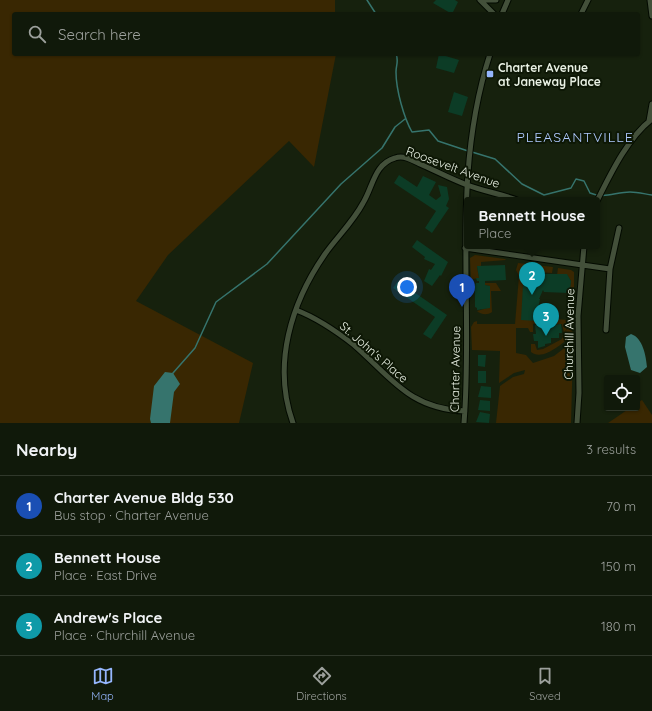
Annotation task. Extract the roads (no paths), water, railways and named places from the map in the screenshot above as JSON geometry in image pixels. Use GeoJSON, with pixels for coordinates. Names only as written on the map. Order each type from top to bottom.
{"type":"FeatureCollection","features":[{"type":"Feature","properties":{"kind":"street"},"geometry":{"type":"LineString","coordinates":[[481,0],[496,0]]}},
{"type":"Feature","properties":{"kind":"street"},"geometry":{"type":"LineString","coordinates":[[481,0],[492,12]]}},
{"type":"Feature","properties":{"kind":"street"},"geometry":{"type":"LineString","coordinates":[[503,12],[508,0]]}},
{"type":"Feature","properties":{"kind":"street"},"geometry":{"type":"LineString","coordinates":[[582,12],[588,0]]}},
{"type":"Feature","properties":{"kind":"street"},"geometry":{"type":"LineString","coordinates":[[650,0],[652,16]]}},
{"type":"Feature","properties":{"kind":"street","name":"Charter Avenue"},"geometry":{"type":"LineString","coordinates":[[467,197],[469,148],[479,90],[489,56]]}},
{"type":"Feature","properties":{"kind":"street"},"geometry":{"type":"LineString","coordinates":[[599,197],[632,141],[650,120],[652,104]]}},
{"type":"Feature","properties":{"kind":"street","name":"Roosevelt Avenue"},"geometry":{"type":"LineString","coordinates":[[293,423],[286,399],[284,379],[285,350],[290,325],[308,281],[324,255],[363,204],[376,173],[383,164],[395,158],[408,158],[468,185],[507,197]]}},
{"type":"Feature","properties":{"kind":"street"},"geometry":{"type":"LineString","coordinates":[[606,330],[610,270],[619,228]]}},
{"type":"Feature","properties":{"kind":"street","name":"Charter Avenue"},"geometry":{"type":"LineString","coordinates":[[464,423],[465,249]]}},
{"type":"Feature","properties":{"kind":"street"},"geometry":{"type":"LineString","coordinates":[[472,249],[610,270]]}},
{"type":"Feature","properties":{"kind":"street","name":"Churchill Avenue"},"geometry":{"type":"LineString","coordinates":[[577,423],[579,394],[578,316],[584,249]]}},
{"type":"Feature","properties":{"kind":"street","name":"St. John's Place"},"geometry":{"type":"LineString","coordinates":[[296,310],[326,325],[342,337],[404,391],[434,406],[465,411]]}},
{"type":"Feature","properties":{"kind":"water"},"geometry":{"type":"Polygon","coordinates":[[[631,334],[641,343],[645,353],[647,367],[640,373],[631,370],[625,347],[626,337],[631,334]]]}},
{"type":"Feature","properties":{"kind":"water"},"geometry":{"type":"Polygon","coordinates":[[[165,372],[173,373],[180,384],[174,392],[170,423],[151,423],[150,419],[154,386],[165,372]]]}},
{"type":"Feature","properties":{"kind":"waterway"},"geometry":{"type":"LineString","coordinates":[[367,0],[375,12]]}},
{"type":"Feature","properties":{"kind":"waterway"},"geometry":{"type":"LineString","coordinates":[[397,56],[396,79],[399,95],[406,119],[412,132],[429,130],[438,141],[468,151]]}},
{"type":"Feature","properties":{"kind":"waterway"},"geometry":{"type":"LineString","coordinates":[[173,373],[195,348],[216,302],[267,264],[341,184],[382,148],[395,127],[405,119]]}},
{"type":"Feature","properties":{"kind":"waterway"},"geometry":{"type":"LineString","coordinates":[[472,152],[495,159],[522,184],[544,195],[571,188],[576,179],[584,181],[590,193],[595,195],[625,192],[652,195]]}},
{"type":"Feature","properties":{"kind":"place","name":"Charter Avenue at Janeway Place"},"geometry":{"type":"Point","coordinates":[490,74]}},
{"type":"Feature","properties":{"kind":"place","name":"Bennett House"},"geometry":{"type":"Point","coordinates":[532,295]}},
{"type":"Feature","properties":{"kind":"place","name":"Charter Avenue Bldg 530"},"geometry":{"type":"Point","coordinates":[462,307]}},
{"type":"Feature","properties":{"kind":"place","name":"Andrew's Place"},"geometry":{"type":"Point","coordinates":[546,336]}},
{"type":"Feature","properties":{"kind":"district","name":"PLEASANTVILLE"},"geometry":{"type":"Point","coordinates":[575,137]}}]}
